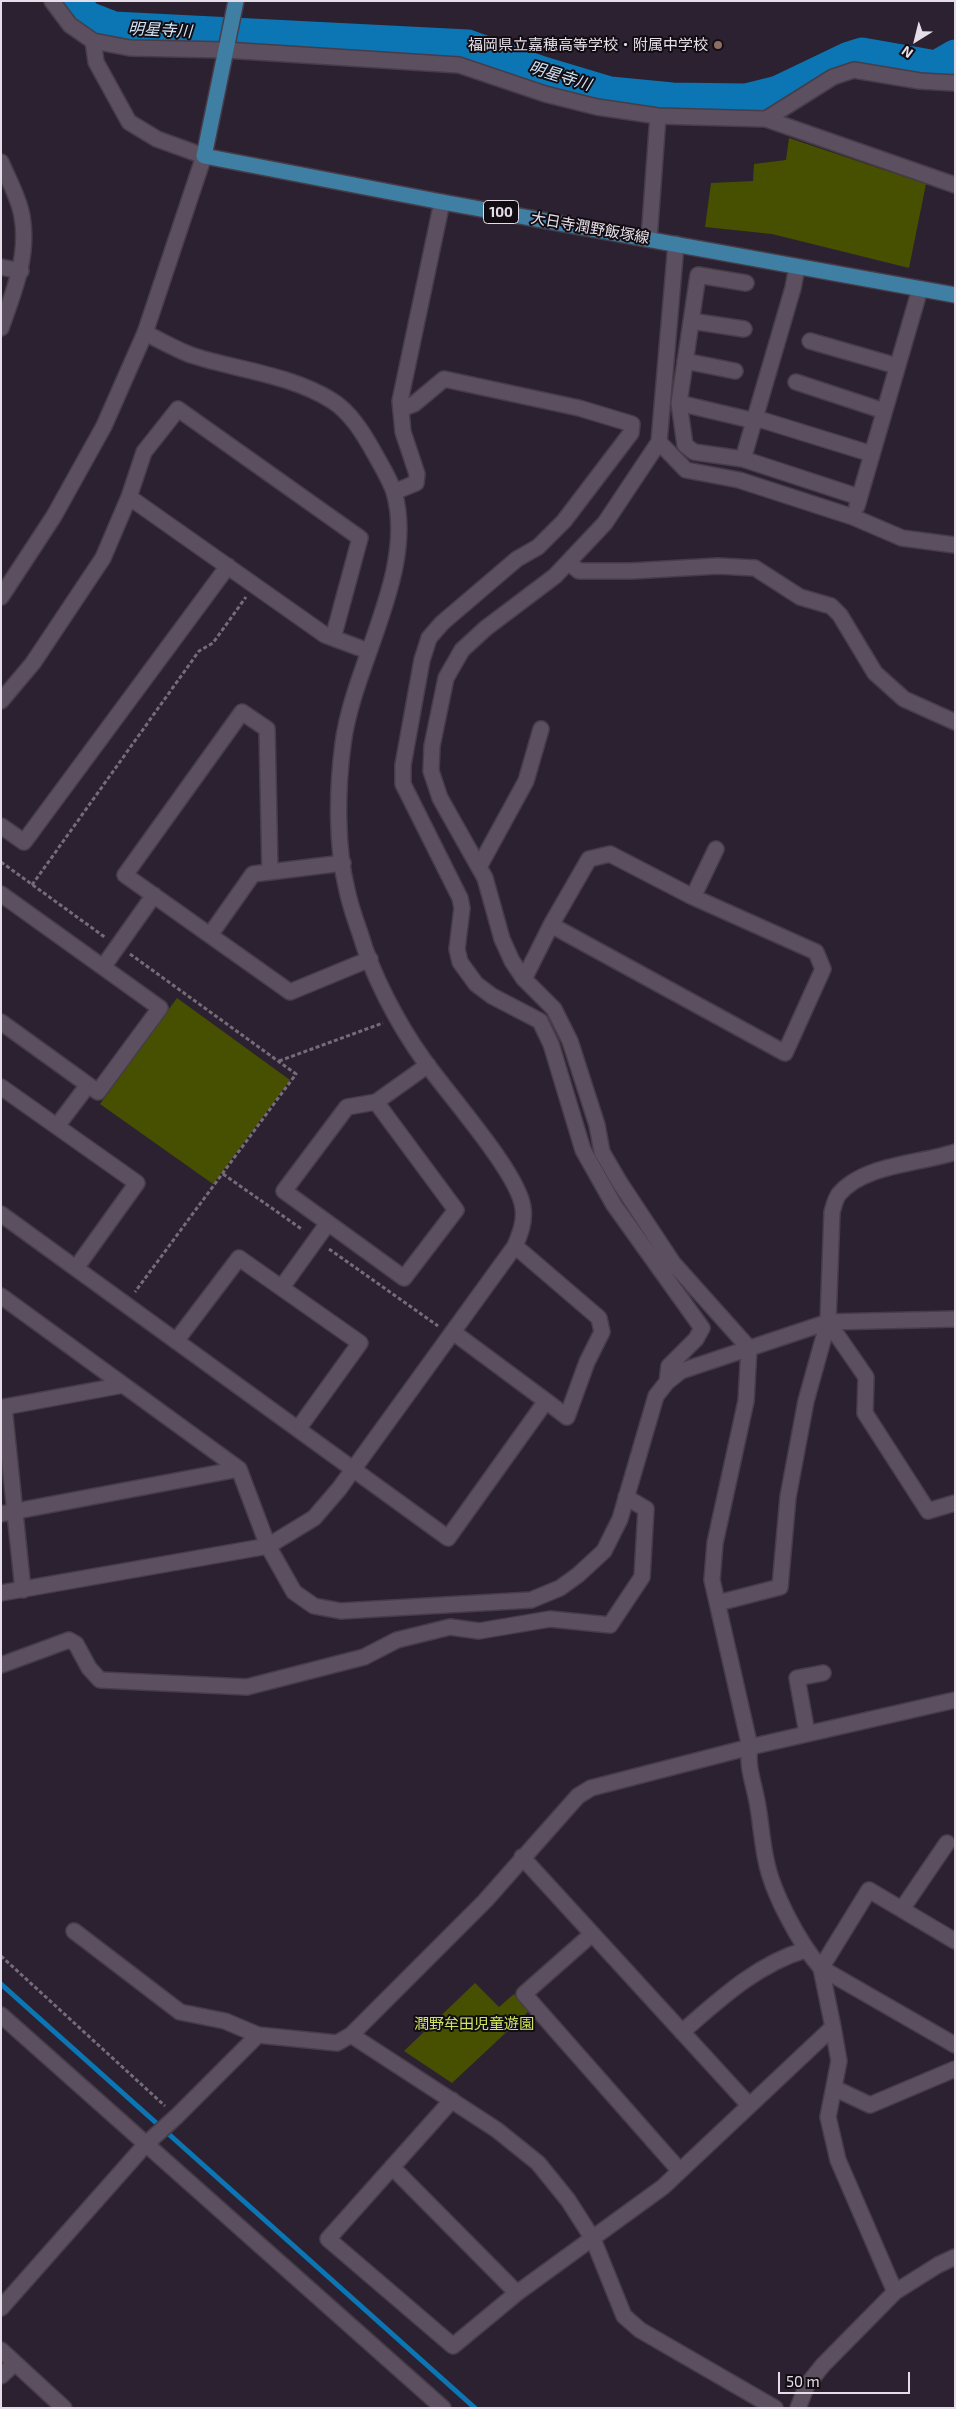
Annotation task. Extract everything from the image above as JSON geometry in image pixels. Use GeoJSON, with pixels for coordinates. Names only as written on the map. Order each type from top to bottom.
{"type":"FeatureCollection","features":[{"type":"Feature","properties":{"kind":"main road"},"geometry":{"type":"LineString","coordinates":[[204,156],[236,1]]}},
{"type":"Feature","properties":{"kind":"main road","name":"大日寺潤野飯塚線"},"geometry":{"type":"LineString","coordinates":[[204,156],[442,202],[955,296]]}},
{"type":"Feature","properties":{"kind":"street"},"geometry":{"type":"LineString","coordinates":[[52,1],[70,25],[93,41],[130,48],[225,50],[459,65],[546,94],[597,108],[658,116],[766,119],[955,185]]}},
{"type":"Feature","properties":{"kind":"street"},"geometry":{"type":"LineString","coordinates":[[1,597],[54,516],[104,426],[145,333],[204,156],[157,139],[129,122],[96,62],[93,41]]}},
{"type":"Feature","properties":{"kind":"street"},"geometry":{"type":"LineString","coordinates":[[766,119],[833,77],[854,70],[920,81],[955,83]]}},
{"type":"Feature","properties":{"kind":"street"},"geometry":{"type":"LineString","coordinates":[[649,239],[658,116]]}},
{"type":"Feature","properties":{"kind":"street"},"geometry":{"type":"LineString","coordinates":[[1,328],[21,272],[23,234],[22,214],[3,169]]}},
{"type":"Feature","properties":{"kind":"street"},"geometry":{"type":"LineString","coordinates":[[394,492],[416,483],[417,474],[403,432],[400,401],[442,202]]}},
{"type":"Feature","properties":{"kind":"street"},"geometry":{"type":"LineString","coordinates":[[676,244],[664,364],[659,442],[605,523],[555,576],[486,628],[462,650],[446,678],[432,746],[431,771],[440,798],[485,878],[502,939],[512,961],[524,980],[554,1009],[570,1041],[597,1125],[602,1152],[620,1183],[673,1263],[749,1348],[746,1401],[715,1543],[712,1580],[750,1747],[747,1759],[758,1806],[766,1861],[778,1894],[805,1950],[821,1968],[955,2045]]}},
{"type":"Feature","properties":{"kind":"street"},"geometry":{"type":"LineString","coordinates":[[1,267],[21,272]]}},
{"type":"Feature","properties":{"kind":"street"},"geometry":{"type":"LineString","coordinates":[[743,459],[793,288],[797,267]]}},
{"type":"Feature","properties":{"kind":"street"},"geometry":{"type":"LineString","coordinates":[[746,283],[698,275],[678,403],[685,445],[694,452],[743,459],[859,497]]}},
{"type":"Feature","properties":{"kind":"street"},"geometry":{"type":"LineString","coordinates":[[853,517],[920,289]]}},
{"type":"Feature","properties":{"kind":"street"},"geometry":{"type":"LineString","coordinates":[[691,321],[744,330]]}},
{"type":"Feature","properties":{"kind":"street"},"geometry":{"type":"LineString","coordinates":[[1,1593],[268,1546],[314,1518],[354,1469],[454,1332],[515,1246],[523,1226],[524,1207],[517,1188],[505,1168],[428,1066],[396,1019],[361,938],[346,888],[339,791],[343,742],[356,686],[398,554],[398,524],[394,492],[366,439],[351,418],[331,400],[284,379],[190,354],[145,333]]}},
{"type":"Feature","properties":{"kind":"street"},"geometry":{"type":"LineString","coordinates":[[810,341],[897,366]]}},
{"type":"Feature","properties":{"kind":"street"},"geometry":{"type":"LineString","coordinates":[[685,361],[735,371]]}},
{"type":"Feature","properties":{"kind":"street"},"geometry":{"type":"LineString","coordinates":[[401,409],[414,404],[444,379],[579,408],[632,424],[631,433],[564,521],[538,548],[518,559],[442,623],[428,638],[422,660],[403,764],[403,784],[460,898],[462,908],[457,949],[460,962],[476,984],[492,996],[540,1021],[551,1044],[583,1150],[614,1205],[702,1328],[696,1339],[669,1366],[667,1382]]}},
{"type":"Feature","properties":{"kind":"street"},"geometry":{"type":"LineString","coordinates":[[796,382],[884,411]]}},
{"type":"Feature","properties":{"kind":"street"},"geometry":{"type":"LineString","coordinates":[[678,403],[754,421],[762,420],[872,454]]}},
{"type":"Feature","properties":{"kind":"street"},"geometry":{"type":"LineString","coordinates":[[1,701],[33,663],[103,558],[129,497],[144,452],[178,409],[360,538],[333,638]]}},
{"type":"Feature","properties":{"kind":"street"},"geometry":{"type":"LineString","coordinates":[[659,442],[686,470],[739,480],[853,517],[902,538],[955,545]]}},
{"type":"Feature","properties":{"kind":"street"},"geometry":{"type":"LineString","coordinates":[[129,497],[325,635],[368,651]]}},
{"type":"Feature","properties":{"kind":"street"},"geometry":{"type":"LineString","coordinates":[[568,562],[579,570],[631,571],[718,566],[755,568],[800,597],[831,606],[840,615],[875,673],[904,699],[955,722]]}},
{"type":"Feature","properties":{"kind":"street"},"geometry":{"type":"LineString","coordinates":[[1,826],[24,842],[228,566]]}},
{"type":"Feature","properties":{"kind":"street"},"geometry":{"type":"LineString","coordinates":[[270,872],[267,730],[242,712],[125,875],[290,992],[370,959]]}},
{"type":"Feature","properties":{"kind":"street"},"geometry":{"type":"LineString","coordinates":[[479,867],[526,780],[541,729]]}},
{"type":"Feature","properties":{"kind":"street"},"geometry":{"type":"LineString","coordinates":[[693,897],[716,849]]}},
{"type":"Feature","properties":{"kind":"street"},"geometry":{"type":"LineString","coordinates":[[524,980],[551,925],[589,859],[610,854],[693,897],[816,952],[823,969],[785,1053],[551,925]]}},
{"type":"Feature","properties":{"kind":"street"},"geometry":{"type":"LineString","coordinates":[[210,935],[253,874],[343,863]]}},
{"type":"Feature","properties":{"kind":"street"},"geometry":{"type":"LineString","coordinates":[[1,894],[160,1008],[98,1092],[1,1022]]}},
{"type":"Feature","properties":{"kind":"street"},"geometry":{"type":"LineString","coordinates":[[103,967],[154,895]]}},
{"type":"Feature","properties":{"kind":"street"},"geometry":{"type":"LineString","coordinates":[[376,1102],[456,1210],[404,1278],[284,1191],[347,1107],[376,1102],[428,1066]]}},
{"type":"Feature","properties":{"kind":"street"},"geometry":{"type":"LineString","coordinates":[[57,1126],[88,1085]]}},
{"type":"Feature","properties":{"kind":"street"},"geometry":{"type":"LineString","coordinates":[[1,1087],[137,1183],[76,1268]]}},
{"type":"Feature","properties":{"kind":"street"},"geometry":{"type":"LineString","coordinates":[[718,1603],[780,1587],[788,1497],[806,1401],[828,1322],[832,1212],[837,1196],[852,1181],[898,1165],[954,1152]]}},
{"type":"Feature","properties":{"kind":"street"},"geometry":{"type":"LineString","coordinates":[[1,1214],[448,1538],[546,1401]]}},
{"type":"Feature","properties":{"kind":"street"},"geometry":{"type":"LineString","coordinates":[[282,1288],[328,1223]]}},
{"type":"Feature","properties":{"kind":"street"},"geometry":{"type":"LineString","coordinates":[[454,1332],[567,1417],[587,1362],[602,1332],[599,1318],[515,1246]]}},
{"type":"Feature","properties":{"kind":"street"},"geometry":{"type":"LineString","coordinates":[[176,1341],[239,1258],[360,1343],[298,1429]]}},
{"type":"Feature","properties":{"kind":"street"},"geometry":{"type":"LineString","coordinates":[[1,1296],[239,1469],[268,1546],[294,1592],[314,1606],[341,1611],[531,1600],[560,1588],[578,1576],[604,1551],[620,1519],[656,1396],[667,1382],[681,1371],[828,1322],[955,1319]]}},
{"type":"Feature","properties":{"kind":"street"},"geometry":{"type":"LineString","coordinates":[[828,1322],[866,1377],[865,1413],[928,1510],[955,1502]]}},
{"type":"Feature","properties":{"kind":"street"},"geometry":{"type":"LineString","coordinates":[[23,1590],[8,1513],[3,1407],[123,1385]]}},
{"type":"Feature","properties":{"kind":"street"},"geometry":{"type":"LineString","coordinates":[[8,1513],[239,1469]]}},
{"type":"Feature","properties":{"kind":"street"},"geometry":{"type":"LineString","coordinates":[[1,1666],[69,1640],[76,1644],[89,1668],[100,1680],[247,1687],[364,1657],[397,1640],[450,1627],[479,1631],[550,1619],[610,1626],[642,1576],[646,1509],[626,1497]]}},
{"type":"Feature","properties":{"kind":"street"},"geometry":{"type":"LineString","coordinates":[[807,1733],[797,1678],[823,1673]]}},
{"type":"Feature","properties":{"kind":"street"},"geometry":{"type":"LineString","coordinates":[[74,1931],[180,2012],[225,2020],[258,2035],[337,2043],[351,2035],[485,1901],[578,1796],[591,1788],[807,1733],[954,1702]]}},
{"type":"Feature","properties":{"kind":"street"},"geometry":{"type":"LineString","coordinates":[[902,1909],[947,1843]]}},
{"type":"Feature","properties":{"kind":"street"},"geometry":{"type":"LineString","coordinates":[[522,1857],[749,2105]]}},
{"type":"Feature","properties":{"kind":"street"},"geometry":{"type":"LineString","coordinates":[[895,2292],[838,2160],[828,2117],[839,2061],[821,1968],[869,1890],[955,1941]]}},
{"type":"Feature","properties":{"kind":"street"},"geometry":{"type":"LineString","coordinates":[[592,1934],[524,1994],[680,2171]]}},
{"type":"Feature","properties":{"kind":"street"},"geometry":{"type":"LineString","coordinates":[[682,2032],[736,1985],[794,1953],[805,1950]]}},
{"type":"Feature","properties":{"kind":"street"},"geometry":{"type":"LineString","coordinates":[[1,2015],[150,2141],[443,2408]]}},
{"type":"Feature","properties":{"kind":"street"},"geometry":{"type":"LineString","coordinates":[[452,2100],[328,2239],[453,2346],[516,2293],[594,2239],[663,2187],[833,2027]]}},
{"type":"Feature","properties":{"kind":"street"},"geometry":{"type":"LineString","coordinates":[[1,2308],[150,2141],[258,2035]]}},
{"type":"Feature","properties":{"kind":"street"},"geometry":{"type":"LineString","coordinates":[[351,2035],[497,2130],[538,2163],[568,2200],[594,2239],[624,2316],[640,2330],[671,2350],[775,2408]]}},
{"type":"Feature","properties":{"kind":"street"},"geometry":{"type":"LineString","coordinates":[[834,2088],[870,2105],[955,2069]]}},
{"type":"Feature","properties":{"kind":"street"},"geometry":{"type":"LineString","coordinates":[[392,2167],[516,2293]]}},
{"type":"Feature","properties":{"kind":"street"},"geometry":{"type":"LineString","coordinates":[[798,2408],[808,2385],[823,2365],[895,2292],[955,2256]]}},
{"type":"Feature","properties":{"kind":"street"},"geometry":{"type":"LineString","coordinates":[[1,2350],[64,2408]]}},
{"type":"Feature","properties":{"kind":"street"},"geometry":{"type":"LineString","coordinates":[[1,2376],[15,2363]]}},
{"type":"Feature","properties":{"kind":"path"},"geometry":{"type":"LineString","coordinates":[[32,884],[199,651],[214,643],[249,593]]}},
{"type":"Feature","properties":{"kind":"path"},"geometry":{"type":"LineString","coordinates":[[1,862],[296,1074],[135,1292]]}},
{"type":"Feature","properties":{"kind":"path"},"geometry":{"type":"LineString","coordinates":[[278,1061],[384,1022]]}},
{"type":"Feature","properties":{"kind":"path"},"geometry":{"type":"LineString","coordinates":[[1,1956],[177,2116]]}},
{"type":"Feature","properties":{"kind":"green space"},"geometry":{"type":"Polygon","coordinates":[[[789,138],[926,184],[909,268],[772,234],[705,227],[711,183],[753,181],[754,164],[786,160],[789,138]]]}},
{"type":"Feature","properties":{"kind":"green space"},"geometry":{"type":"Polygon","coordinates":[[[177,998],[290,1080],[213,1184],[100,1104],[177,998]]]}},
{"type":"Feature","properties":{"kind":"green space","name":"潤野牟田児童遊園"},"geometry":{"type":"Polygon","coordinates":[[[475,1983],[499,2007],[514,1994],[529,2011],[452,2083],[404,2051],[475,1983]]]}},
{"type":"Feature","properties":{"kind":"waterway","name":"明星寺川"},"geometry":{"type":"LineString","coordinates":[[73,1],[88,17],[114,27],[468,45],[540,71],[610,92],[672,98],[746,99],[778,91],[849,57],[862,53],[936,66],[955,55]]}},
{"type":"Feature","properties":{"kind":"waterway"},"geometry":{"type":"LineString","coordinates":[[1,1984],[475,2408]]}},
{"type":"Feature","properties":{"kind":"place","name":"福岡県立嘉穂高等学校・附属中学校"},"geometry":{"type":"Point","coordinates":[718,45]}}]}
